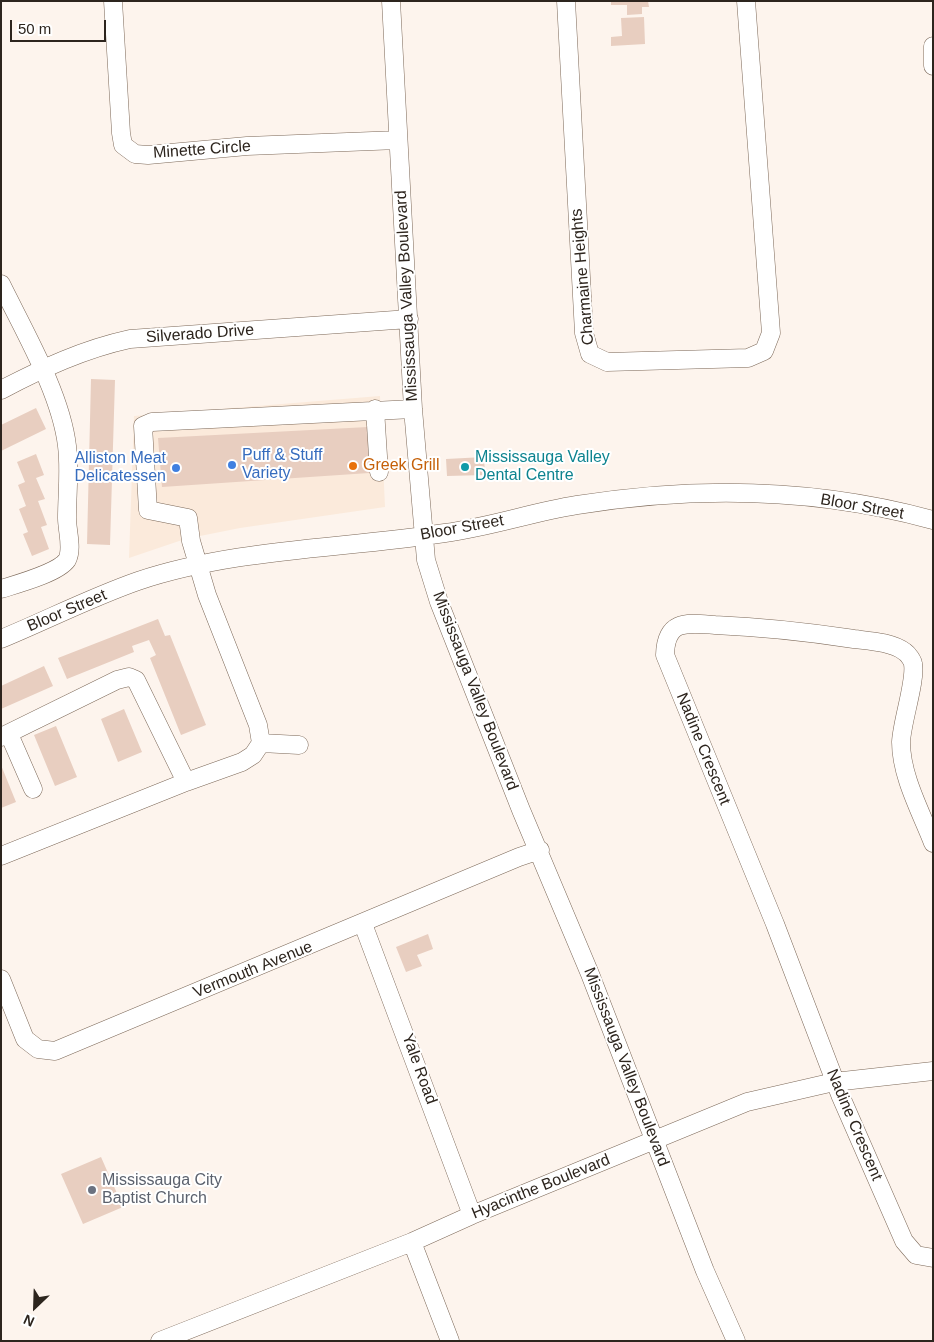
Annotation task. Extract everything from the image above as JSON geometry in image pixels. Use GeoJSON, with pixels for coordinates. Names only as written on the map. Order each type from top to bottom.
{"type":"FeatureCollection","features":[{"type":"Feature","properties":{"kind":"street","name":"Minette Circle"},"geometry":{"type":"LineString","coordinates":[[113,1],[120,133],[123,145],[135,154],[148,155],[247,146],[398,140]]}},
{"type":"Feature","properties":{"kind":"street","name":"Mississauga Valley Boulevard"},"geometry":{"type":"LineString","coordinates":[[391,1],[413,409],[426,560],[439,602],[522,810],[540,850],[704,1271],[736,1341]]}},
{"type":"Feature","properties":{"kind":"street","name":"Charmaine Heights"},"geometry":{"type":"LineString","coordinates":[[566,1],[584,333],[590,354],[607,362],[748,358],[764,351],[771,333],[746,1]]}},
{"type":"Feature","properties":{"kind":"street"},"geometry":{"type":"LineString","coordinates":[[933,46],[933,66]]}},
{"type":"Feature","properties":{"kind":"street"},"geometry":{"type":"LineString","coordinates":[[1,284],[43,368],[68,446],[67,527],[70,552],[66,561],[56,569],[1,589]]}},
{"type":"Feature","properties":{"kind":"street","name":"Silverado Drive"},"geometry":{"type":"LineString","coordinates":[[1,390],[43,368],[100,346],[130,339],[409,319]]}},
{"type":"Feature","properties":{"kind":"street"},"geometry":{"type":"LineString","coordinates":[[375,409],[379,472]]}},
{"type":"Feature","properties":{"kind":"street"},"geometry":{"type":"LineString","coordinates":[[1,856],[186,782],[242,762],[253,755],[261,743],[258,725],[197,566],[188,518],[148,510],[143,426],[152,422],[375,409],[413,409]]}},
{"type":"Feature","properties":{"kind":"street","name":"Bloor Street"},"geometry":{"type":"LineString","coordinates":[[1,639],[139,581],[197,566],[251,556],[446,533],[575,505],[671,493],[738,493],[810,498],[872,506],[933,520]]}},
{"type":"Feature","properties":{"kind":"street","name":"Nadine Crescent"},"geometry":{"type":"LineString","coordinates":[[933,843],[908,778],[901,744],[905,710],[913,674],[913,662],[906,652],[885,643],[785,628],[706,624],[681,625],[673,630],[666,640],[666,655],[774,924],[834,1082],[904,1242],[916,1255],[933,1258]]}},
{"type":"Feature","properties":{"kind":"street"},"geometry":{"type":"LineString","coordinates":[[33,789],[5,735],[117,680],[129,677],[136,680],[186,782]]}},
{"type":"Feature","properties":{"kind":"street"},"geometry":{"type":"LineString","coordinates":[[261,743],[298,745]]}},
{"type":"Feature","properties":{"kind":"street","name":"Vermouth Avenue"},"geometry":{"type":"LineString","coordinates":[[1,979],[26,1039],[38,1049],[55,1051],[363,924],[519,857],[540,850]]}},
{"type":"Feature","properties":{"kind":"street","name":"Yale Road"},"geometry":{"type":"LineString","coordinates":[[363,924],[472,1215]]}},
{"type":"Feature","properties":{"kind":"street","name":"Hyacinthe Boulevard"},"geometry":{"type":"LineString","coordinates":[[160,1341],[412,1242],[472,1215],[747,1102],[834,1082],[933,1071]]}},
{"type":"Feature","properties":{"kind":"street"},"geometry":{"type":"LineString","coordinates":[[412,1242],[450,1341]]}},
{"type":"Feature","properties":{"kind":"shaded area"},"geometry":{"type":"Polygon","coordinates":[[[380,396],[385,507],[240,528],[185,539],[129,558],[134,416],[380,396]]]}},
{"type":"Feature","properties":{"kind":"building"},"geometry":{"type":"Polygon","coordinates":[[[611,1],[648,1],[649,7],[642,7],[642,14],[627,15],[627,5],[611,5],[611,1]]]}},
{"type":"Feature","properties":{"kind":"building"},"geometry":{"type":"Polygon","coordinates":[[[644,17],[645,44],[611,46],[611,37],[622,36],[621,18],[644,17]]]}},
{"type":"Feature","properties":{"kind":"building"},"geometry":{"type":"Polygon","coordinates":[[[91,379],[115,380],[110,545],[87,544],[91,379]]]}},
{"type":"Feature","properties":{"kind":"building"},"geometry":{"type":"Polygon","coordinates":[[[36,408],[46,429],[1,451],[1,425],[36,408]]]}},
{"type":"Feature","properties":{"kind":"building"},"geometry":{"type":"Polygon","coordinates":[[[368,427],[369,473],[162,487],[158,438],[368,427]]]}},
{"type":"Feature","properties":{"kind":"building"},"geometry":{"type":"Polygon","coordinates":[[[36,454],[44,475],[36,478],[45,499],[38,501],[47,525],[41,527],[49,549],[32,556],[23,534],[28,532],[19,509],[26,506],[18,485],[25,482],[17,462],[36,454]]]}},
{"type":"Feature","properties":{"kind":"building","name":"Mississauga Valley Dental Centre"},"geometry":{"type":"Polygon","coordinates":[[[484,457],[485,475],[447,476],[446,459],[484,457]]]}},
{"type":"Feature","properties":{"kind":"building"},"geometry":{"type":"Polygon","coordinates":[[[158,619],[165,636],[170,635],[206,725],[181,735],[150,658],[156,655],[149,640],[132,646],[134,652],[67,679],[58,658],[158,619]]]}},
{"type":"Feature","properties":{"kind":"building"},"geometry":{"type":"Polygon","coordinates":[[[44,666],[53,686],[1,709],[1,686],[44,666]]]}},
{"type":"Feature","properties":{"kind":"building"},"geometry":{"type":"Polygon","coordinates":[[[124,709],[142,752],[118,762],[101,719],[124,709]]]}},
{"type":"Feature","properties":{"kind":"building"},"geometry":{"type":"Polygon","coordinates":[[[56,726],[77,777],[55,786],[34,735],[56,726]]]}},
{"type":"Feature","properties":{"kind":"building"},"geometry":{"type":"Polygon","coordinates":[[[1,765],[16,802],[1,808],[1,765]]]}},
{"type":"Feature","properties":{"kind":"building"},"geometry":{"type":"Polygon","coordinates":[[[428,934],[433,949],[417,955],[422,966],[406,972],[396,947],[428,934]]]}},
{"type":"Feature","properties":{"kind":"building","name":"Mississauga City Baptist Church"},"geometry":{"type":"Polygon","coordinates":[[[101,1157],[123,1207],[83,1224],[61,1174],[101,1157]]]}},
{"type":"Feature","properties":{"kind":"place","name":"Puff & Stuff Variety"},"geometry":{"type":"Point","coordinates":[232,465]}},
{"type":"Feature","properties":{"kind":"place","name":"Greek Grill"},"geometry":{"type":"Point","coordinates":[353,466]}},
{"type":"Feature","properties":{"kind":"place","name":"Mississauga Valley Dental Centre"},"geometry":{"type":"Point","coordinates":[465,467]}},
{"type":"Feature","properties":{"kind":"place","name":"Alliston Meat Delicatessen"},"geometry":{"type":"Point","coordinates":[176,468]}},
{"type":"Feature","properties":{"kind":"place","name":"Mississauga City Baptist Church"},"geometry":{"type":"Point","coordinates":[92,1190]}}]}
